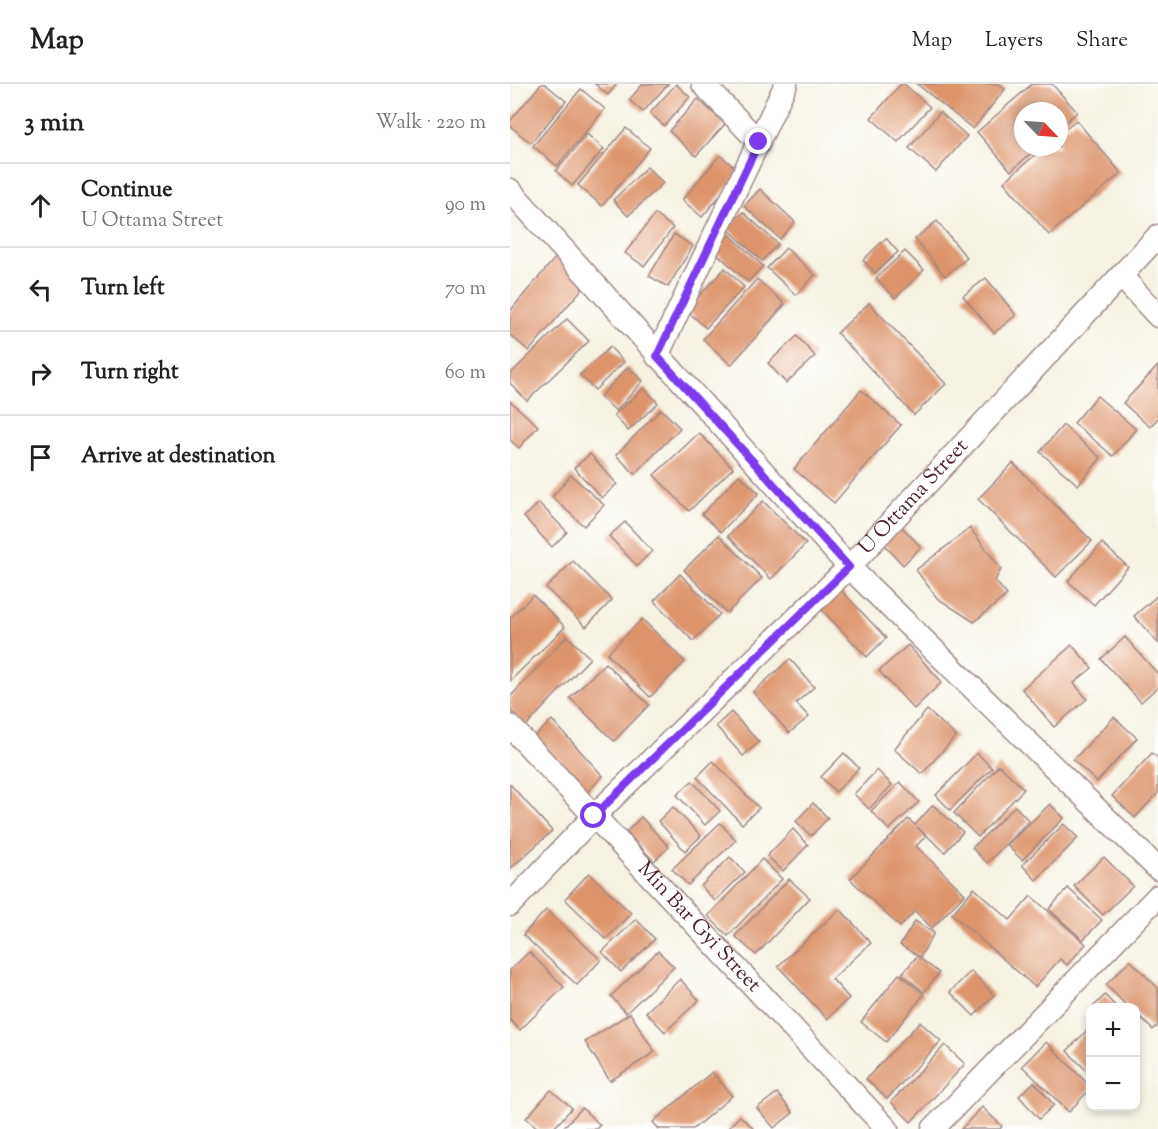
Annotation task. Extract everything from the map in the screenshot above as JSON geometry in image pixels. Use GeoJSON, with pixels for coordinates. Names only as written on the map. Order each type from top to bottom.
{"type":"FeatureCollection","features":[{"type":"Feature","properties":{"kind":"street"},"geometry":{"type":"LineString","coordinates":[[703,84],[759,142]]}},
{"type":"Feature","properties":{"kind":"street"},"geometry":{"type":"LineString","coordinates":[[657,356],[786,84]]}},
{"type":"Feature","properties":{"kind":"street"},"geometry":{"type":"LineString","coordinates":[[510,190],[849,567],[1158,869]]}},
{"type":"Feature","properties":{"kind":"street","name":"U Ottama Street"},"geometry":{"type":"LineString","coordinates":[[510,904],[594,816],[849,567],[1158,236]]}},
{"type":"Feature","properties":{"kind":"street"},"geometry":{"type":"LineString","coordinates":[[1121,276],[1158,316]]}},
{"type":"Feature","properties":{"kind":"street","name":"Min Bar Gyi Street"},"geometry":{"type":"LineString","coordinates":[[510,726],[887,1129]]}},
{"type":"Feature","properties":{"kind":"street"},"geometry":{"type":"LineString","coordinates":[[933,1129],[1158,896]]}},
{"type":"Feature","properties":{"kind":"building"},"geometry":{"type":"Polygon","coordinates":[[[541,84],[545,84],[566,101],[531,143],[510,126],[510,121],[541,84]]]}},
{"type":"Feature","properties":{"kind":"building"},"geometry":{"type":"Polygon","coordinates":[[[595,84],[617,84],[608,95],[595,84]]]}},
{"type":"Feature","properties":{"kind":"building"},"geometry":{"type":"Polygon","coordinates":[[[643,84],[668,84],[643,112],[629,100],[643,84]]]}},
{"type":"Feature","properties":{"kind":"building"},"geometry":{"type":"Polygon","coordinates":[[[676,84],[690,97],[664,126],[650,113],[676,84]]]}},
{"type":"Feature","properties":{"kind":"building"},"geometry":{"type":"Polygon","coordinates":[[[901,84],[904,84],[930,107],[898,142],[871,118],[901,84]]]}},
{"type":"Feature","properties":{"kind":"building"},"geometry":{"type":"Polygon","coordinates":[[[917,84],[999,84],[1005,89],[973,129],[917,84]]]}},
{"type":"Feature","properties":{"kind":"building"},"geometry":{"type":"Polygon","coordinates":[[[1032,84],[1052,84],[1077,112],[1068,120],[1068,102],[1014,102],[1014,156],[1028,156],[1011,171],[977,132],[1032,84]]]}},
{"type":"Feature","properties":{"kind":"building"},"geometry":{"type":"Polygon","coordinates":[[[581,89],[605,109],[557,166],[533,146],[581,89]]]}},
{"type":"Feature","properties":{"kind":"building"},"geometry":{"type":"Polygon","coordinates":[[[698,99],[725,124],[696,156],[669,131],[698,99]]]}},
{"type":"Feature","properties":{"kind":"building"},"geometry":{"type":"Polygon","coordinates":[[[940,112],[967,136],[936,172],[909,148],[940,112]]]}},
{"type":"Feature","properties":{"kind":"building"},"geometry":{"type":"Polygon","coordinates":[[[1076,120],[1121,173],[1049,235],[1004,182],[1034,156],[1068,156],[1068,127],[1076,120]]]}},
{"type":"Feature","properties":{"kind":"building"},"geometry":{"type":"Polygon","coordinates":[[[626,128],[650,148],[602,206],[578,185],[626,128]]]}},
{"type":"Feature","properties":{"kind":"building"},"geometry":{"type":"Polygon","coordinates":[[[587,134],[604,149],[572,186],[556,171],[587,134]]]}},
{"type":"Feature","properties":{"kind":"building"},"geometry":{"type":"Polygon","coordinates":[[[720,155],[740,172],[702,217],[682,200],[720,155]]]}},
{"type":"Feature","properties":{"kind":"building"},"geometry":{"type":"Polygon","coordinates":[[[647,167],[663,183],[628,216],[613,200],[647,167]]]}},
{"type":"Feature","properties":{"kind":"building"},"geometry":{"type":"Polygon","coordinates":[[[760,189],[795,222],[780,239],[744,206],[760,189]]]}},
{"type":"Feature","properties":{"kind":"building"},"geometry":{"type":"Polygon","coordinates":[[[743,212],[778,244],[762,261],[727,228],[743,212]]]}},
{"type":"Feature","properties":{"kind":"building"},"geometry":{"type":"Polygon","coordinates":[[[655,214],[673,228],[644,266],[625,253],[655,214]]]}},
{"type":"Feature","properties":{"kind":"building"},"geometry":{"type":"Polygon","coordinates":[[[937,221],[967,258],[945,276],[915,239],[937,221]]]}},
{"type":"Feature","properties":{"kind":"building"},"geometry":{"type":"Polygon","coordinates":[[[728,233],[763,266],[748,282],[713,250],[728,233]]]}},
{"type":"Feature","properties":{"kind":"building"},"geometry":{"type":"Polygon","coordinates":[[[674,234],[693,246],[668,287],[649,276],[674,234]]]}},
{"type":"Feature","properties":{"kind":"building"},"geometry":{"type":"Polygon","coordinates":[[[886,238],[898,252],[875,273],[863,260],[886,238]]]}},
{"type":"Feature","properties":{"kind":"building"},"geometry":{"type":"Polygon","coordinates":[[[786,248],[815,275],[796,295],[767,268],[786,248]]]}},
{"type":"Feature","properties":{"kind":"building"},"geometry":{"type":"Polygon","coordinates":[[[905,251],[924,270],[895,298],[876,278],[905,251]]]}},
{"type":"Feature","properties":{"kind":"building"},"geometry":{"type":"Polygon","coordinates":[[[556,257],[587,283],[529,351],[510,335],[510,311],[556,257]]]}},
{"type":"Feature","properties":{"kind":"building"},"geometry":{"type":"Polygon","coordinates":[[[725,268],[744,287],[706,328],[686,310],[725,268]]]}},
{"type":"Feature","properties":{"kind":"building"},"geometry":{"type":"Polygon","coordinates":[[[986,278],[1016,315],[994,333],[963,296],[986,278]]]}},
{"type":"Feature","properties":{"kind":"building"},"geometry":{"type":"Polygon","coordinates":[[[757,279],[785,304],[731,365],[703,339],[757,279]]]}},
{"type":"Feature","properties":{"kind":"building"},"geometry":{"type":"Polygon","coordinates":[[[869,303],[946,384],[914,415],[837,333],[869,303]]]}},
{"type":"Feature","properties":{"kind":"building"},"geometry":{"type":"Polygon","coordinates":[[[567,319],[589,341],[527,401],[510,383],[510,374],[567,319]]]}},
{"type":"Feature","properties":{"kind":"building"},"geometry":{"type":"Polygon","coordinates":[[[797,336],[815,356],[786,383],[768,363],[797,336]]]}},
{"type":"Feature","properties":{"kind":"building"},"geometry":{"type":"Polygon","coordinates":[[[610,347],[624,362],[595,390],[580,375],[610,347]]]}},
{"type":"Feature","properties":{"kind":"building"},"geometry":{"type":"Polygon","coordinates":[[[1158,366],[1158,418],[1150,427],[1123,403],[1158,366]]]}},
{"type":"Feature","properties":{"kind":"building"},"geometry":{"type":"Polygon","coordinates":[[[628,367],[643,381],[616,411],[600,397],[628,367]]]}},
{"type":"Feature","properties":{"kind":"building"},"geometry":{"type":"Polygon","coordinates":[[[644,388],[658,403],[628,431],[614,415],[644,388]]]}},
{"type":"Feature","properties":{"kind":"building"},"geometry":{"type":"Polygon","coordinates":[[[861,390],[901,425],[834,503],[794,469],[861,390]]]}},
{"type":"Feature","properties":{"kind":"building"},"geometry":{"type":"Polygon","coordinates":[[[1097,396],[1136,429],[1113,456],[1074,423],[1097,396]]]}},
{"type":"Feature","properties":{"kind":"building"},"geometry":{"type":"Polygon","coordinates":[[[510,401],[538,426],[519,448],[510,440],[510,401]]]}},
{"type":"Feature","properties":{"kind":"building"},"geometry":{"type":"Polygon","coordinates":[[[661,409],[680,428],[635,474],[616,455],[661,409]]]}},
{"type":"Feature","properties":{"kind":"building"},"geometry":{"type":"Polygon","coordinates":[[[1063,425],[1101,458],[1078,485],[1040,452],[1063,425]]]}},
{"type":"Feature","properties":{"kind":"building"},"geometry":{"type":"Polygon","coordinates":[[[699,433],[733,468],[689,511],[654,475],[699,433]]]}},
{"type":"Feature","properties":{"kind":"building"},"geometry":{"type":"Polygon","coordinates":[[[590,454],[617,484],[602,498],[574,468],[590,454]]]}},
{"type":"Feature","properties":{"kind":"building"},"geometry":{"type":"Polygon","coordinates":[[[1013,463],[1092,541],[1056,577],[978,499],[1013,463]]]}},
{"type":"Feature","properties":{"kind":"building"},"geometry":{"type":"Polygon","coordinates":[[[571,475],[604,505],[584,526],[552,497],[571,475]]]}},
{"type":"Feature","properties":{"kind":"building"},"geometry":{"type":"Polygon","coordinates":[[[739,475],[759,493],[721,532],[702,514],[739,475]]]}},
{"type":"Feature","properties":{"kind":"building"},"geometry":{"type":"Polygon","coordinates":[[[763,501],[806,544],[771,579],[728,536],[763,501]]]}},
{"type":"Feature","properties":{"kind":"building"},"geometry":{"type":"Polygon","coordinates":[[[539,503],[567,532],[552,547],[524,517],[539,503]]]}},
{"type":"Feature","properties":{"kind":"building"},"geometry":{"type":"Polygon","coordinates":[[[625,522],[652,551],[637,566],[609,536],[625,522]]]}},
{"type":"Feature","properties":{"kind":"building"},"geometry":{"type":"Polygon","coordinates":[[[899,524],[921,547],[903,565],[881,541],[899,524]]]}},
{"type":"Feature","properties":{"kind":"building"},"geometry":{"type":"Polygon","coordinates":[[[970,528],[1001,569],[995,581],[1007,595],[974,622],[937,598],[916,570],[970,528]]]}},
{"type":"Feature","properties":{"kind":"building"},"geometry":{"type":"Polygon","coordinates":[[[719,535],[762,578],[727,613],[684,570],[719,535]]]}},
{"type":"Feature","properties":{"kind":"building"},"geometry":{"type":"Polygon","coordinates":[[[1102,543],[1128,567],[1094,605],[1068,581],[1102,543]]]}},
{"type":"Feature","properties":{"kind":"building"},"geometry":{"type":"Polygon","coordinates":[[[573,561],[612,600],[586,627],[546,588],[573,561]]]}},
{"type":"Feature","properties":{"kind":"building"},"geometry":{"type":"Polygon","coordinates":[[[680,574],[720,614],[693,641],[654,601],[680,574]]]}},
{"type":"Feature","properties":{"kind":"building"},"geometry":{"type":"Polygon","coordinates":[[[840,589],[886,638],[867,657],[820,608],[840,589]]]}},
{"type":"Feature","properties":{"kind":"building"},"geometry":{"type":"Polygon","coordinates":[[[533,595],[565,627],[510,681],[510,618],[533,595]]]}},
{"type":"Feature","properties":{"kind":"building"},"geometry":{"type":"Polygon","coordinates":[[[1158,595],[1158,643],[1134,616],[1158,595]]]}},
{"type":"Feature","properties":{"kind":"building"},"geometry":{"type":"Polygon","coordinates":[[[642,619],[685,662],[650,697],[607,654],[642,619]]]}},
{"type":"Feature","properties":{"kind":"building"},"geometry":{"type":"Polygon","coordinates":[[[567,636],[590,658],[526,726],[510,710],[510,697],[567,636]]]}},
{"type":"Feature","properties":{"kind":"building"},"geometry":{"type":"Polygon","coordinates":[[[1125,637],[1158,674],[1158,687],[1141,702],[1101,659],[1125,637]]]}},
{"type":"Feature","properties":{"kind":"building"},"geometry":{"type":"Polygon","coordinates":[[[908,645],[942,682],[914,709],[879,671],[908,645]]]}},
{"type":"Feature","properties":{"kind":"building"},"geometry":{"type":"Polygon","coordinates":[[[1072,645],[1092,668],[1074,683],[1087,699],[1054,727],[1022,689],[1072,645]]]}},
{"type":"Feature","properties":{"kind":"building"},"geometry":{"type":"Polygon","coordinates":[[[790,659],[814,687],[796,703],[809,717],[789,733],[753,692],[790,659]]]}},
{"type":"Feature","properties":{"kind":"building"},"geometry":{"type":"Polygon","coordinates":[[[605,663],[649,705],[614,741],[570,698],[605,663]]]}},
{"type":"Feature","properties":{"kind":"building"},"geometry":{"type":"Polygon","coordinates":[[[927,710],[956,736],[922,774],[894,749],[927,710]]]}},
{"type":"Feature","properties":{"kind":"building"},"geometry":{"type":"Polygon","coordinates":[[[731,712],[759,742],[743,756],[716,726],[731,712]]]}},
{"type":"Feature","properties":{"kind":"building"},"geometry":{"type":"Polygon","coordinates":[[[1114,717],[1137,738],[1097,782],[1073,760],[1114,717]]]}},
{"type":"Feature","properties":{"kind":"building"},"geometry":{"type":"Polygon","coordinates":[[[552,720],[603,776],[585,794],[533,738],[552,720]]]}},
{"type":"Feature","properties":{"kind":"building"},"geometry":{"type":"Polygon","coordinates":[[[844,753],[859,768],[836,792],[821,777],[844,753]]]}},
{"type":"Feature","properties":{"kind":"building"},"geometry":{"type":"Polygon","coordinates":[[[977,753],[992,768],[950,810],[936,795],[977,753]]]}},
{"type":"Feature","properties":{"kind":"building"},"geometry":{"type":"Polygon","coordinates":[[[1152,753],[1158,758],[1158,793],[1135,818],[1112,796],[1152,753]]]}},
{"type":"Feature","properties":{"kind":"building"},"geometry":{"type":"Polygon","coordinates":[[[713,761],[759,808],[742,824],[697,777],[713,761]]]}},
{"type":"Feature","properties":{"kind":"building"},"geometry":{"type":"Polygon","coordinates":[[[999,765],[1024,789],[978,837],[954,813],[999,765]]]}},
{"type":"Feature","properties":{"kind":"building"},"geometry":{"type":"Polygon","coordinates":[[[877,770],[892,785],[869,809],[854,794],[877,770]]]}},
{"type":"Feature","properties":{"kind":"building"},"geometry":{"type":"Polygon","coordinates":[[[692,781],[720,811],[705,825],[677,795],[692,781]]]}},
{"type":"Feature","properties":{"kind":"building"},"geometry":{"type":"Polygon","coordinates":[[[900,782],[919,802],[889,830],[871,811],[900,782]]]}},
{"type":"Feature","properties":{"kind":"building"},"geometry":{"type":"Polygon","coordinates":[[[510,784],[552,831],[510,869],[510,784]]]}},
{"type":"Feature","properties":{"kind":"building"},"geometry":{"type":"Polygon","coordinates":[[[813,803],[828,818],[811,836],[796,821],[813,803]]]}},
{"type":"Feature","properties":{"kind":"building"},"geometry":{"type":"Polygon","coordinates":[[[1050,804],[1064,818],[1022,860],[1007,845],[1050,804]]]}},
{"type":"Feature","properties":{"kind":"building"},"geometry":{"type":"Polygon","coordinates":[[[933,805],[963,832],[945,852],[917,827],[926,836],[916,846],[965,894],[932,928],[915,911],[900,927],[850,879],[908,819],[915,825],[933,805]]]}},
{"type":"Feature","properties":{"kind":"building"},"geometry":{"type":"Polygon","coordinates":[[[1015,806],[1029,821],[987,863],[972,848],[1015,806]]]}},
{"type":"Feature","properties":{"kind":"building"},"geometry":{"type":"Polygon","coordinates":[[[673,807],[701,836],[685,851],[658,821],[673,807]]]}},
{"type":"Feature","properties":{"kind":"building"},"geometry":{"type":"Polygon","coordinates":[[[641,817],[669,847],[654,861],[626,832],[641,817]]]}},
{"type":"Feature","properties":{"kind":"building"},"geometry":{"type":"Polygon","coordinates":[[[720,823],[736,840],[688,885],[672,869],[720,823]]]}},
{"type":"Feature","properties":{"kind":"building"},"geometry":{"type":"Polygon","coordinates":[[[1064,824],[1078,838],[1036,880],[1022,865],[1064,824]]]}},
{"type":"Feature","properties":{"kind":"building"},"geometry":{"type":"Polygon","coordinates":[[[793,829],[808,845],[783,871],[767,856],[793,829]]]}},
{"type":"Feature","properties":{"kind":"building"},"geometry":{"type":"Polygon","coordinates":[[[730,857],[745,872],[715,901],[701,886],[730,857]]]}},
{"type":"Feature","properties":{"kind":"building"},"geometry":{"type":"Polygon","coordinates":[[[1104,857],[1133,886],[1103,915],[1074,886],[1104,857]]]}},
{"type":"Feature","properties":{"kind":"building"},"geometry":{"type":"Polygon","coordinates":[[[762,859],[782,879],[728,936],[708,916],[762,859]]]}},
{"type":"Feature","properties":{"kind":"building"},"geometry":{"type":"Polygon","coordinates":[[[589,873],[631,913],[606,939],[565,899],[589,873]]]}},
{"type":"Feature","properties":{"kind":"building"},"geometry":{"type":"Polygon","coordinates":[[[789,879],[810,898],[756,955],[735,936],[789,879]]]}},
{"type":"Feature","properties":{"kind":"building"},"geometry":{"type":"Polygon","coordinates":[[[974,888],[1010,920],[1031,896],[1086,944],[1067,965],[1060,959],[1035,987],[952,914],[974,888]]]}},
{"type":"Feature","properties":{"kind":"building"},"geometry":{"type":"Polygon","coordinates":[[[1068,888],[1102,920],[1083,940],[1049,909],[1068,888]]]}},
{"type":"Feature","properties":{"kind":"building"},"geometry":{"type":"Polygon","coordinates":[[[840,909],[871,943],[832,979],[849,998],[827,1019],[778,966],[840,909]]]}},
{"type":"Feature","properties":{"kind":"building"},"geometry":{"type":"Polygon","coordinates":[[[546,910],[601,960],[577,985],[523,935],[546,910]]]}},
{"type":"Feature","properties":{"kind":"building"},"geometry":{"type":"Polygon","coordinates":[[[636,919],[655,939],[621,972],[602,952],[636,919]]]}},
{"type":"Feature","properties":{"kind":"building"},"geometry":{"type":"Polygon","coordinates":[[[915,921],[934,933],[920,957],[900,945],[915,921]]]}},
{"type":"Feature","properties":{"kind":"building"},"geometry":{"type":"Polygon","coordinates":[[[658,951],[674,967],[626,1013],[611,996],[658,951]]]}},
{"type":"Feature","properties":{"kind":"building"},"geometry":{"type":"Polygon","coordinates":[[[529,952],[564,987],[520,1030],[510,1020],[510,970],[529,952]]]}},
{"type":"Feature","properties":{"kind":"building"},"geometry":{"type":"Polygon","coordinates":[[[917,956],[939,973],[924,992],[902,974],[917,956]]]}},
{"type":"Feature","properties":{"kind":"building"},"geometry":{"type":"Polygon","coordinates":[[[1130,960],[1158,988],[1158,1025],[1153,1030],[1140,1017],[1140,1003],[1124,1003],[1106,985],[1130,960]]]}},
{"type":"Feature","properties":{"kind":"building"},"geometry":{"type":"Polygon","coordinates":[[[971,971],[994,995],[974,1016],[950,992],[971,971]]]}},
{"type":"Feature","properties":{"kind":"building"},"geometry":{"type":"Polygon","coordinates":[[[899,974],[924,994],[886,1042],[861,1022],[899,974]]]}},
{"type":"Feature","properties":{"kind":"building"},"geometry":{"type":"Polygon","coordinates":[[[680,979],[699,1000],[665,1032],[646,1012],[680,979]]]}},
{"type":"Feature","properties":{"kind":"building"},"geometry":{"type":"Polygon","coordinates":[[[1105,995],[1112,1003],[1097,1003],[1105,995]]]}},
{"type":"Feature","properties":{"kind":"building"},"geometry":{"type":"Polygon","coordinates":[[[630,1013],[655,1052],[610,1081],[585,1042],[630,1013]]]}},
{"type":"Feature","properties":{"kind":"building"},"geometry":{"type":"Polygon","coordinates":[[[920,1022],[941,1041],[887,1099],[866,1079],[920,1022]]]}},
{"type":"Feature","properties":{"kind":"building"},"geometry":{"type":"Polygon","coordinates":[[[1086,1031],[1086,1070],[1067,1051],[1086,1031]]]}},
{"type":"Feature","properties":{"kind":"building"},"geometry":{"type":"Polygon","coordinates":[[[1046,1042],[1086,1082],[1086,1093],[1069,1112],[1022,1066],[1046,1042]]]}},
{"type":"Feature","properties":{"kind":"building"},"geometry":{"type":"Polygon","coordinates":[[[945,1045],[965,1064],[911,1122],[891,1102],[945,1045]]]}},
{"type":"Feature","properties":{"kind":"building"},"geometry":{"type":"Polygon","coordinates":[[[712,1072],[732,1096],[693,1129],[659,1129],[653,1122],[712,1072]]]}},
{"type":"Feature","properties":{"kind":"building"},"geometry":{"type":"Polygon","coordinates":[[[1034,1082],[1054,1105],[1039,1119],[1019,1096],[1034,1082]]]}},
{"type":"Feature","properties":{"kind":"building"},"geometry":{"type":"Polygon","coordinates":[[[551,1090],[572,1108],[553,1129],[539,1129],[526,1118],[551,1090]]]}},
{"type":"Feature","properties":{"kind":"building"},"geometry":{"type":"Polygon","coordinates":[[[777,1093],[793,1113],[774,1128],[757,1108],[777,1093]]]}},
{"type":"Feature","properties":{"kind":"building"},"geometry":{"type":"Polygon","coordinates":[[[982,1107],[1002,1126],[1000,1129],[961,1129],[982,1107]]]}},
{"type":"Feature","properties":{"kind":"building"},"geometry":{"type":"Polygon","coordinates":[[[582,1108],[600,1125],[596,1129],[562,1129],[582,1108]]]}},
{"type":"Feature","properties":{"kind":"building"},"geometry":{"type":"Polygon","coordinates":[[[740,1116],[754,1129],[727,1129],[740,1116]]]}},
{"type":"Feature","properties":{"kind":"route"},"geometry":{"type":"LineString","coordinates":[[594,816],[849,567],[657,356],[759,142]]}}]}
